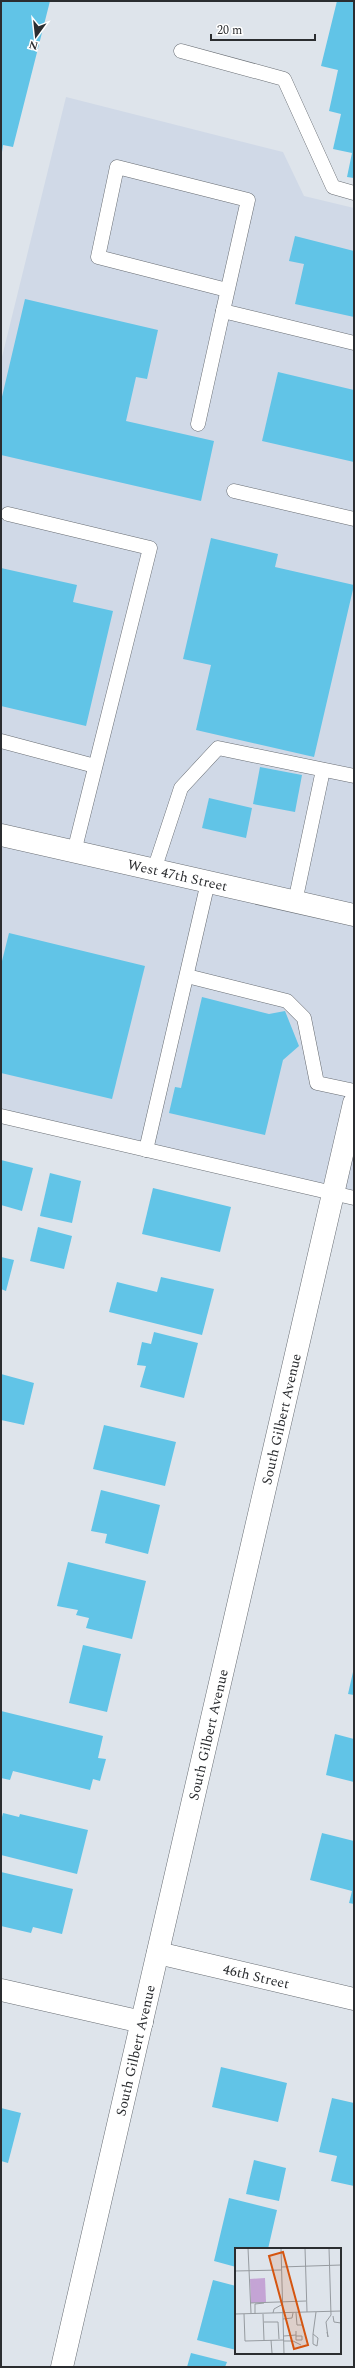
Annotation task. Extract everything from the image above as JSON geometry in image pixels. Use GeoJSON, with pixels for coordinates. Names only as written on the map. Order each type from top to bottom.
{"type":"FeatureCollection","features":[{"type":"Feature","properties":{"kind":"street","name":"West 47th Street"},"geometry":{"type":"LineString","coordinates":[[1,835],[354,915]]}},
{"type":"Feature","properties":{"kind":"street","name":"South Gilbert Avenue"},"geometry":{"type":"LineString","coordinates":[[62,2367],[333,1193],[350,1134],[354,1103]]}},
{"type":"Feature","properties":{"kind":"street","name":"46th Street"},"geometry":{"type":"LineString","coordinates":[[158,1953],[354,1999]]}},
{"type":"Feature","properties":{"kind":"street"},"geometry":{"type":"LineString","coordinates":[[1,1990],[142,2022]]}},
{"type":"Feature","properties":{"kind":"lane"},"geometry":{"type":"LineString","coordinates":[[181,51],[284,79],[333,187],[354,193]]}},
{"type":"Feature","properties":{"kind":"lane"},"geometry":{"type":"LineString","coordinates":[[198,424],[248,200],[117,167],[98,257],[227,290]]}},
{"type":"Feature","properties":{"kind":"lane"},"geometry":{"type":"LineString","coordinates":[[223,311],[354,343]]}},
{"type":"Feature","properties":{"kind":"lane"},"geometry":{"type":"LineString","coordinates":[[234,491],[354,519]]}},
{"type":"Feature","properties":{"kind":"lane"},"geometry":{"type":"LineString","coordinates":[[8,514],[150,548],[74,852]]}},
{"type":"Feature","properties":{"kind":"lane"},"geometry":{"type":"LineString","coordinates":[[1,741],[95,766]]}},
{"type":"Feature","properties":{"kind":"lane"},"geometry":{"type":"LineString","coordinates":[[154,870],[181,788],[218,748],[354,776]]}},
{"type":"Feature","properties":{"kind":"lane"},"geometry":{"type":"LineString","coordinates":[[295,902],[322,770]]}},
{"type":"Feature","properties":{"kind":"lane"},"geometry":{"type":"LineString","coordinates":[[146,1150],[208,882]]}},
{"type":"Feature","properties":{"kind":"lane"},"geometry":{"type":"LineString","coordinates":[[186,976],[287,1001],[304,1018],[318,1083],[354,1091]]}},
{"type":"Feature","properties":{"kind":"lane"},"geometry":{"type":"LineString","coordinates":[[1,1116],[354,1198]]}},
{"type":"Feature","properties":{"kind":"shaded area"},"geometry":{"type":"Polygon","coordinates":[[[66,97],[283,152],[304,196],[354,208],[354,1204],[1,1122],[1,361],[66,97]]]}},
{"type":"Feature","properties":{"kind":"building"},"geometry":{"type":"Polygon","coordinates":[[[1,1],[50,1],[13,147],[3,145],[2,152],[1,1]]]}},
{"type":"Feature","properties":{"kind":"building"},"geometry":{"type":"Polygon","coordinates":[[[337,1],[354,1],[354,178],[347,177],[352,153],[333,149],[341,114],[329,111],[338,70],[321,66],[337,1]]]}},
{"type":"Feature","properties":{"kind":"building"},"geometry":{"type":"Polygon","coordinates":[[[295,236],[354,251],[354,317],[295,304],[304,264],[289,261],[295,236]]]}},
{"type":"Feature","properties":{"kind":"building"},"geometry":{"type":"Polygon","coordinates":[[[25,299],[158,330],[147,379],[136,377],[126,421],[214,441],[201,501],[1,455],[1,401],[25,299]]]}},
{"type":"Feature","properties":{"kind":"building"},"geometry":{"type":"Polygon","coordinates":[[[278,372],[354,390],[354,462],[262,441],[278,372]]]}},
{"type":"Feature","properties":{"kind":"building"},"geometry":{"type":"Polygon","coordinates":[[[211,538],[278,554],[275,567],[354,585],[314,757],[196,730],[211,665],[183,659],[211,538]]]}},
{"type":"Feature","properties":{"kind":"building"},"geometry":{"type":"Polygon","coordinates":[[[1,568],[77,585],[73,602],[113,611],[86,726],[1,706],[1,568]]]}},
{"type":"Feature","properties":{"kind":"building"},"geometry":{"type":"Polygon","coordinates":[[[260,767],[302,775],[295,812],[253,804],[260,767]]]}},
{"type":"Feature","properties":{"kind":"building"},"geometry":{"type":"Polygon","coordinates":[[[209,798],[252,808],[246,838],[202,828],[209,798]]]}},
{"type":"Feature","properties":{"kind":"building"},"geometry":{"type":"Polygon","coordinates":[[[9,933],[145,966],[112,1099],[1,1073],[1,965],[9,933]]]}},
{"type":"Feature","properties":{"kind":"building"},"geometry":{"type":"Polygon","coordinates":[[[202,997],[269,1014],[285,1011],[299,1046],[283,1060],[265,1135],[169,1113],[175,1087],[181,1088],[202,997]]]}},
{"type":"Feature","properties":{"kind":"building"},"geometry":{"type":"Polygon","coordinates":[[[1,1160],[33,1168],[22,1211],[1,1205],[1,1160]]]}},
{"type":"Feature","properties":{"kind":"building"},"geometry":{"type":"Polygon","coordinates":[[[50,1173],[81,1181],[72,1223],[40,1216],[50,1173]]]}},
{"type":"Feature","properties":{"kind":"building"},"geometry":{"type":"Polygon","coordinates":[[[153,1188],[231,1207],[220,1252],[142,1234],[153,1188]]]}},
{"type":"Feature","properties":{"kind":"building"},"geometry":{"type":"Polygon","coordinates":[[[38,1227],[72,1236],[64,1269],[30,1261],[38,1227]]]}},
{"type":"Feature","properties":{"kind":"building"},"geometry":{"type":"Polygon","coordinates":[[[1,1257],[14,1260],[6,1291],[1,1289],[1,1257]]]}},
{"type":"Feature","properties":{"kind":"building"},"geometry":{"type":"Polygon","coordinates":[[[161,1277],[214,1289],[202,1335],[109,1312],[117,1282],[157,1292],[161,1277]]]}},
{"type":"Feature","properties":{"kind":"building"},"geometry":{"type":"Polygon","coordinates":[[[154,1332],[198,1343],[184,1398],[140,1387],[146,1366],[137,1365],[142,1342],[151,1344],[154,1332]]]}},
{"type":"Feature","properties":{"kind":"building"},"geometry":{"type":"Polygon","coordinates":[[[1,1374],[34,1383],[24,1425],[1,1420],[1,1374]]]}},
{"type":"Feature","properties":{"kind":"building"},"geometry":{"type":"Polygon","coordinates":[[[104,1425],[176,1442],[165,1486],[93,1469],[104,1425]]]}},
{"type":"Feature","properties":{"kind":"building"},"geometry":{"type":"Polygon","coordinates":[[[101,1490],[160,1505],[148,1554],[105,1543],[107,1534],[91,1531],[101,1490]]]}},
{"type":"Feature","properties":{"kind":"building"},"geometry":{"type":"Polygon","coordinates":[[[68,1562],[146,1581],[132,1639],[86,1628],[89,1618],[76,1615],[78,1610],[57,1606],[68,1562]]]}},
{"type":"Feature","properties":{"kind":"building"},"geometry":{"type":"Polygon","coordinates":[[[83,1645],[121,1654],[107,1712],[69,1703],[83,1645]]]}},
{"type":"Feature","properties":{"kind":"building"},"geometry":{"type":"Polygon","coordinates":[[[354,1672],[354,1695],[348,1694],[354,1672]]]}},
{"type":"Feature","properties":{"kind":"building"},"geometry":{"type":"Polygon","coordinates":[[[1,1711],[103,1736],[98,1758],[106,1759],[100,1781],[93,1779],[90,1790],[13,1771],[10,1780],[1,1778],[1,1711]]]}},
{"type":"Feature","properties":{"kind":"building"},"geometry":{"type":"Polygon","coordinates":[[[335,1734],[354,1739],[354,1782],[326,1775],[335,1734]]]}},
{"type":"Feature","properties":{"kind":"building"},"geometry":{"type":"Polygon","coordinates":[[[3,1813],[19,1817],[20,1814],[88,1830],[77,1874],[1,1855],[1,1821],[3,1813]]]}},
{"type":"Feature","properties":{"kind":"building"},"geometry":{"type":"Polygon","coordinates":[[[322,1833],[354,1841],[354,1904],[349,1903],[352,1891],[310,1880],[322,1833]]]}},
{"type":"Feature","properties":{"kind":"building"},"geometry":{"type":"Polygon","coordinates":[[[1,1872],[73,1889],[62,1934],[33,1927],[31,1933],[1,1926],[1,1872]]]}},
{"type":"Feature","properties":{"kind":"building"},"geometry":{"type":"Polygon","coordinates":[[[221,2067],[287,2083],[278,2122],[212,2107],[221,2067]]]}},
{"type":"Feature","properties":{"kind":"building"},"geometry":{"type":"Polygon","coordinates":[[[332,2098],[354,2103],[354,2186],[331,2181],[337,2156],[319,2152],[332,2098]]]}},
{"type":"Feature","properties":{"kind":"building"},"geometry":{"type":"Polygon","coordinates":[[[1,2108],[21,2113],[8,2163],[1,2161],[1,2108]]]}},
{"type":"Feature","properties":{"kind":"building"},"geometry":{"type":"Polygon","coordinates":[[[254,2160],[286,2168],[279,2201],[246,2194],[254,2160]]]}},
{"type":"Feature","properties":{"kind":"building"},"geometry":{"type":"Polygon","coordinates":[[[229,2198],[277,2210],[268,2248],[235,2248],[235,2267],[214,2261],[229,2198]]]}},
{"type":"Feature","properties":{"kind":"building"},"geometry":{"type":"Polygon","coordinates":[[[213,2280],[235,2286],[235,2350],[197,2340],[213,2280]]]}},
{"type":"Feature","properties":{"kind":"building"},"geometry":{"type":"Polygon","coordinates":[[[191,2353],[227,2362],[225,2367],[187,2367],[191,2353]]]}}]}
